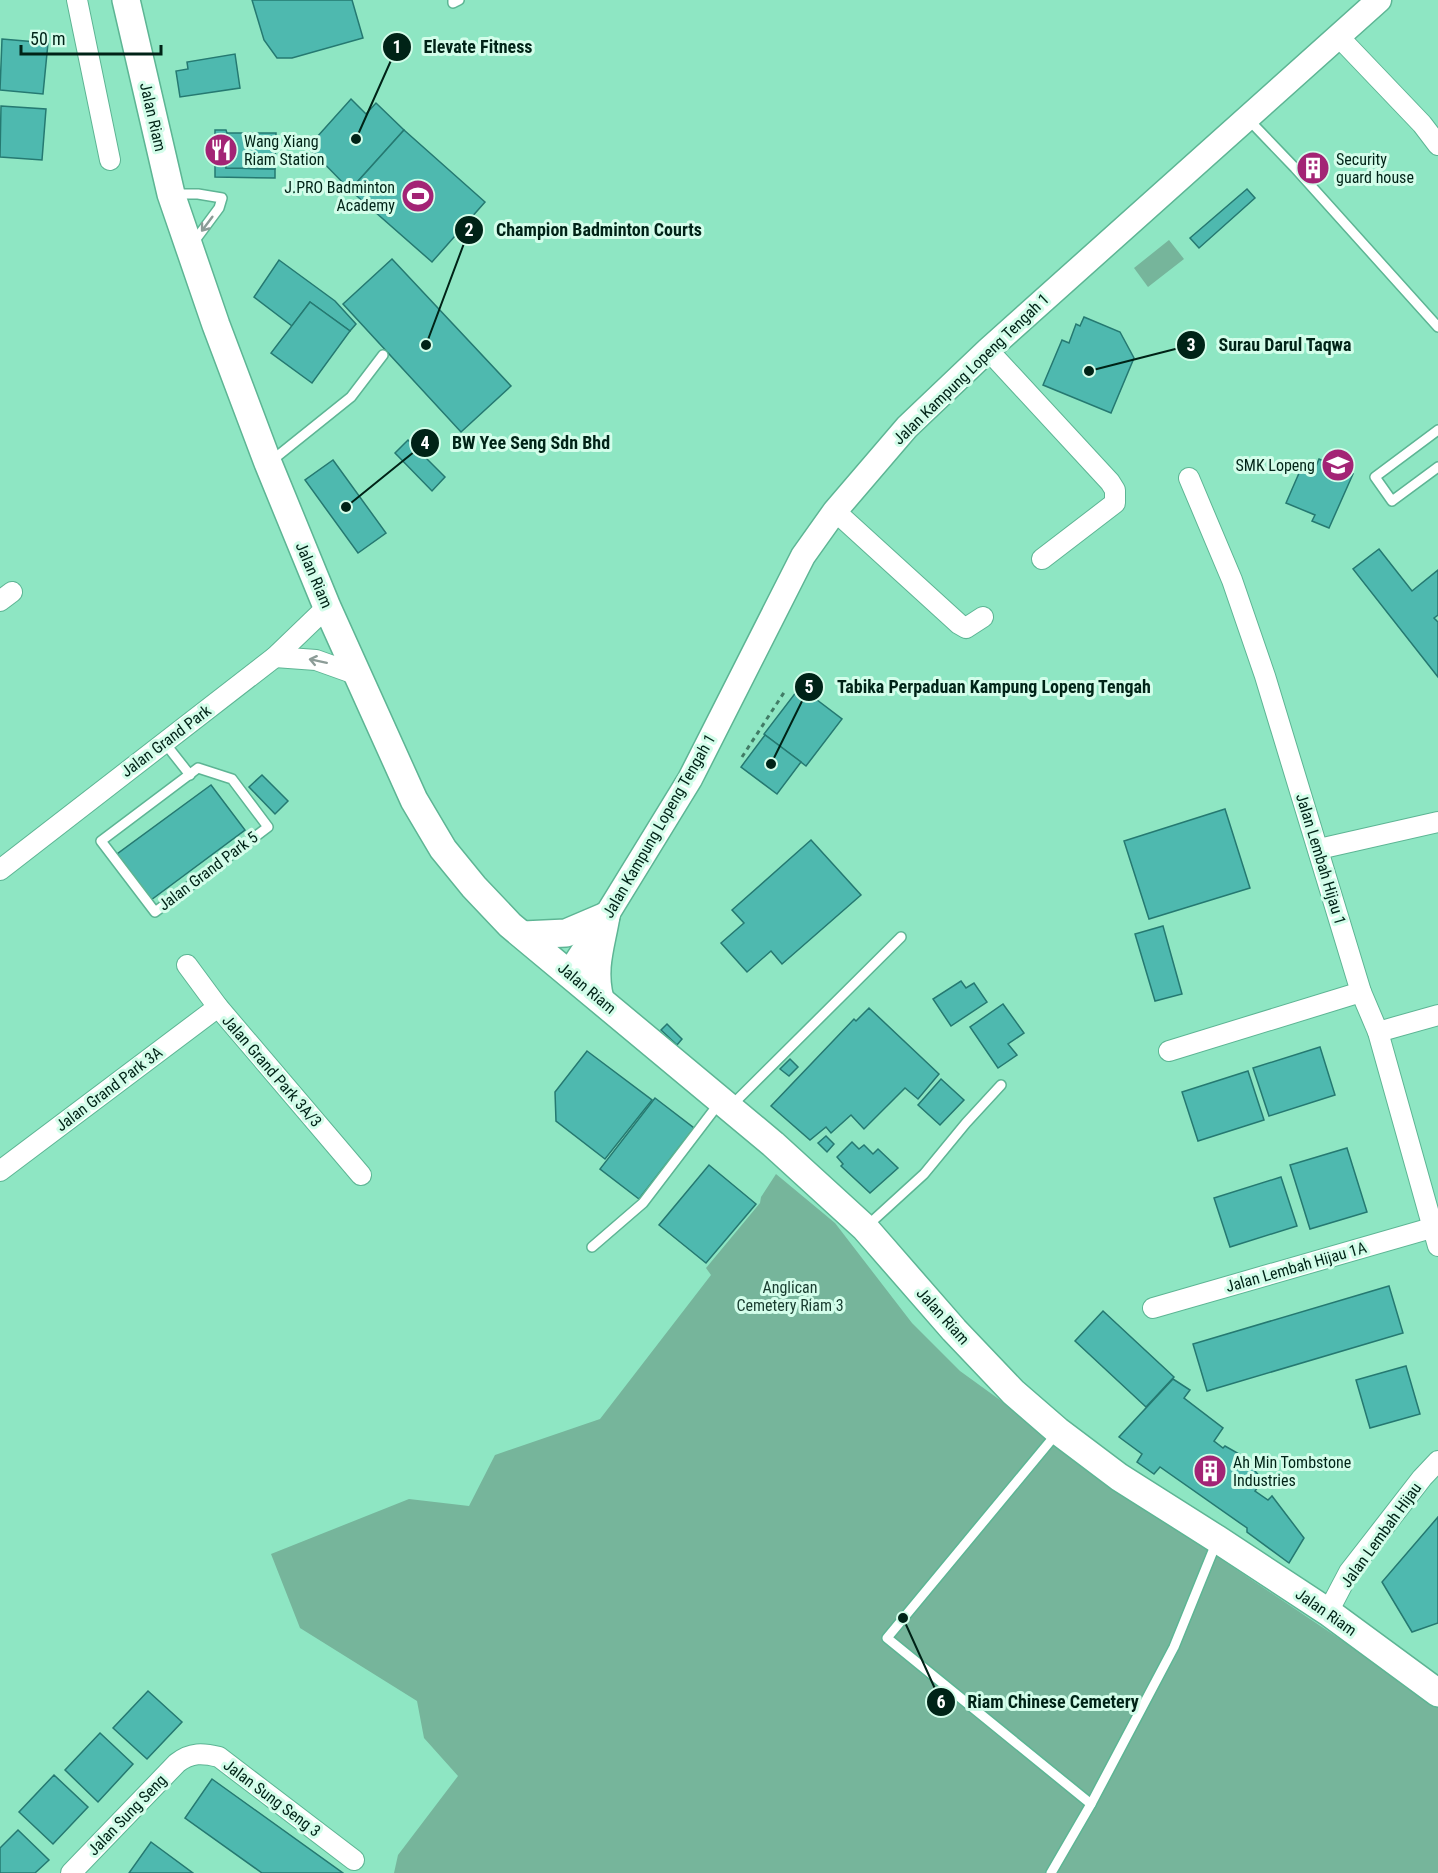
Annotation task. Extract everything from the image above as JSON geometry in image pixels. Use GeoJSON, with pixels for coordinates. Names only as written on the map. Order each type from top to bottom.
{"type":"FeatureCollection","features":[{"type":"Feature","properties":{"kind":"main road","name":"Jalan Riam"},"geometry":{"type":"LineString","coordinates":[[126,0],[171,194],[268,463],[327,607],[414,800],[443,849],[474,887],[523,935],[773,1144],[865,1228],[954,1330],[1013,1392],[1058,1431],[1119,1477],[1328,1612],[1438,1693]]}},
{"type":"Feature","properties":{"kind":"main road"},"geometry":{"type":"LineString","coordinates":[[523,935],[566,933],[606,916]]}},
{"type":"Feature","properties":{"kind":"main road"},"geometry":{"type":"LineString","coordinates":[[600,999],[596,983],[596,968],[606,916]]}},
{"type":"Feature","properties":{"kind":"street"},"geometry":{"type":"LineString","coordinates":[[77,0],[110,160]]}},
{"type":"Feature","properties":{"kind":"street","name":"Jalan Kampung Lopeng Tengah 1"},"geometry":{"type":"LineString","coordinates":[[569,973],[690,778],[803,556],[835,511],[907,427],[988,350],[1379,0]]}},
{"type":"Feature","properties":{"kind":"street"},"geometry":{"type":"LineString","coordinates":[[1338,36],[1422,124],[1438,145]]}},
{"type":"Feature","properties":{"kind":"street"},"geometry":{"type":"LineString","coordinates":[[988,350],[1115,490],[1115,502],[1042,559]]}},
{"type":"Feature","properties":{"kind":"street","name":"Jalan Lembah Hijau 1"},"geometry":{"type":"LineString","coordinates":[[1189,478],[1236,591],[1265,676],[1361,992],[1378,1032],[1436,1233]]}},
{"type":"Feature","properties":{"kind":"street"},"geometry":{"type":"LineString","coordinates":[[835,511],[959,624],[966,628],[983,617]]}},
{"type":"Feature","properties":{"kind":"street","name":"Jalan Grand Park"},"geometry":{"type":"LineString","coordinates":[[0,870],[276,657],[327,607]]}},
{"type":"Feature","properties":{"kind":"street"},"geometry":{"type":"LineString","coordinates":[[276,657],[316,660],[358,675]]}},
{"type":"Feature","properties":{"kind":"street"},"geometry":{"type":"LineString","coordinates":[[1318,849],[1438,822]]}},
{"type":"Feature","properties":{"kind":"street","name":"Jalan Grand Park 3A/3"},"geometry":{"type":"LineString","coordinates":[[187,965],[218,1007],[361,1175]]}},
{"type":"Feature","properties":{"kind":"street"},"geometry":{"type":"LineString","coordinates":[[1169,1051],[1361,992]]}},
{"type":"Feature","properties":{"kind":"street","name":"Jalan Grand Park 3A"},"geometry":{"type":"LineString","coordinates":[[0,1171],[218,1007]]}},
{"type":"Feature","properties":{"kind":"street"},"geometry":{"type":"LineString","coordinates":[[1378,1032],[1438,1016]]}},
{"type":"Feature","properties":{"kind":"street","name":"Jalan Lembah Hijau 1A"},"geometry":{"type":"LineString","coordinates":[[1153,1308],[1436,1233]]}},
{"type":"Feature","properties":{"kind":"street","name":"Jalan Lembah Hijau"},"geometry":{"type":"LineString","coordinates":[[1328,1612],[1349,1572],[1438,1461]]}},
{"type":"Feature","properties":{"kind":"street","name":"Jalan Sung Seng 3"},"geometry":{"type":"LineString","coordinates":[[184,1757],[207,1754],[219,1757],[354,1860]]}},
{"type":"Feature","properties":{"kind":"street","name":"Jalan Sung Seng"},"geometry":{"type":"LineString","coordinates":[[72,1873],[184,1757]]}},
{"type":"Feature","properties":{"kind":"lane"},"geometry":{"type":"LineString","coordinates":[[453,0],[453,3],[459,0]]}},
{"type":"Feature","properties":{"kind":"lane"},"geometry":{"type":"LineString","coordinates":[[1247,117],[1438,327]]}},
{"type":"Feature","properties":{"kind":"lane"},"geometry":{"type":"LineString","coordinates":[[171,194],[198,194],[222,198],[219,208],[189,249]]}},
{"type":"Feature","properties":{"kind":"lane"},"geometry":{"type":"LineString","coordinates":[[268,463],[351,397],[383,355]]}},
{"type":"Feature","properties":{"kind":"lane"},"geometry":{"type":"LineString","coordinates":[[1438,445],[1435,433],[1374,477],[1392,501],[1438,467]]}},
{"type":"Feature","properties":{"kind":"lane"},"geometry":{"type":"LineString","coordinates":[[164,742],[189,775]]}},
{"type":"Feature","properties":{"kind":"lane","name":"Jalan Grand Park 5"},"geometry":{"type":"LineString","coordinates":[[198,768],[232,778],[268,827],[155,912],[101,841],[189,775],[198,768]]}},
{"type":"Feature","properties":{"kind":"lane"},"geometry":{"type":"LineString","coordinates":[[591,1246],[643,1203],[726,1104],[901,937]]}},
{"type":"Feature","properties":{"kind":"lane"},"geometry":{"type":"LineString","coordinates":[[865,1228],[924,1174],[1001,1085]]}},
{"type":"Feature","properties":{"kind":"lane"},"geometry":{"type":"LineString","coordinates":[[1058,1431],[887,1638],[1091,1804]]}},
{"type":"Feature","properties":{"kind":"lane"},"geometry":{"type":"LineString","coordinates":[[1051,1873],[1091,1804],[1174,1647],[1217,1539]]}},
{"type":"Feature","properties":{"kind":"path"},"geometry":{"type":"LineString","coordinates":[[742,757],[785,691]]}},
{"type":"Feature","properties":{"kind":"green space"},"geometry":{"type":"Polygon","coordinates":[[[1169,240],[1184,259],[1148,287],[1134,268],[1169,240]]]}},
{"type":"Feature","properties":{"kind":"green space","name":"Anglican Cemetery Riam 3"},"geometry":{"type":"Polygon","coordinates":[[[776,1174],[835,1223],[912,1323],[960,1371],[1203,1547],[1438,1705],[1438,1873],[394,1873],[398,1855],[458,1776],[424,1738],[417,1701],[300,1628],[271,1554],[409,1499],[469,1506],[495,1455],[600,1419],[711,1275],[706,1268],[760,1203],[761,1197],[776,1174]]]}},
{"type":"Feature","properties":{"kind":"building"},"geometry":{"type":"Polygon","coordinates":[[[252,0],[352,0],[363,38],[292,58],[277,58],[264,40],[252,0]]]}},
{"type":"Feature","properties":{"kind":"building"},"geometry":{"type":"Polygon","coordinates":[[[2,39],[48,43],[43,94],[0,90],[2,39]]]}},
{"type":"Feature","properties":{"kind":"building"},"geometry":{"type":"Polygon","coordinates":[[[235,54],[240,88],[180,97],[176,71],[188,69],[187,62],[235,54]]]}},
{"type":"Feature","properties":{"kind":"building"},"geometry":{"type":"Polygon","coordinates":[[[351,99],[366,114],[376,103],[404,130],[350,190],[308,147],[351,99]]]}},
{"type":"Feature","properties":{"kind":"building"},"geometry":{"type":"Polygon","coordinates":[[[1,106],[46,109],[42,160],[0,157],[1,106]]]}},
{"type":"Feature","properties":{"kind":"building","name":"Wang Xiang Riam Station"},"geometry":{"type":"Polygon","coordinates":[[[215,130],[226,130],[227,133],[226,168],[275,169],[275,178],[215,177],[215,130]]]}},
{"type":"Feature","properties":{"kind":"building","name":"J.PRO Badminton Academy"},"geometry":{"type":"Polygon","coordinates":[[[404,130],[485,202],[432,262],[350,190],[404,130]]]}},
{"type":"Feature","properties":{"kind":"building"},"geometry":{"type":"Polygon","coordinates":[[[227,133],[276,133],[275,169],[226,168],[227,133]]]}},
{"type":"Feature","properties":{"kind":"building","name":"Security guard house"},"geometry":{"type":"Polygon","coordinates":[[[1310,157],[1323,171],[1315,178],[1302,164],[1310,157]]]}},
{"type":"Feature","properties":{"kind":"building"},"geometry":{"type":"Polygon","coordinates":[[[1247,189],[1255,198],[1199,248],[1190,238],[1247,189]]]}},
{"type":"Feature","properties":{"kind":"building"},"geometry":{"type":"Polygon","coordinates":[[[392,259],[511,386],[461,432],[343,304],[392,259]]]}},
{"type":"Feature","properties":{"kind":"building"},"geometry":{"type":"Polygon","coordinates":[[[279,260],[335,301],[356,324],[350,331],[310,302],[292,326],[254,297],[279,260]]]}},
{"type":"Feature","properties":{"kind":"building"},"geometry":{"type":"Polygon","coordinates":[[[310,302],[350,331],[312,383],[271,353],[310,302]]]}},
{"type":"Feature","properties":{"kind":"building"},"geometry":{"type":"Polygon","coordinates":[[[1084,317],[1120,332],[1134,358],[1111,413],[1043,385],[1062,340],[1069,343],[1076,324],[1080,326],[1084,317]]]}},
{"type":"Feature","properties":{"kind":"building"},"geometry":{"type":"Polygon","coordinates":[[[408,440],[445,477],[432,491],[395,453],[408,440]]]}},
{"type":"Feature","properties":{"kind":"building"},"geometry":{"type":"Polygon","coordinates":[[[1319,459],[1353,474],[1329,528],[1312,521],[1315,515],[1286,503],[1303,464],[1315,469],[1319,459]]]}},
{"type":"Feature","properties":{"kind":"building"},"geometry":{"type":"Polygon","coordinates":[[[333,460],[386,533],[358,553],[305,480],[333,460]]]}},
{"type":"Feature","properties":{"kind":"building"},"geometry":{"type":"Polygon","coordinates":[[[1379,549],[1412,591],[1438,570],[1438,615],[1434,618],[1438,622],[1438,677],[1353,569],[1379,549]]]}},
{"type":"Feature","properties":{"kind":"building"},"geometry":{"type":"Polygon","coordinates":[[[800,687],[842,719],[806,766],[764,734],[800,687]]]}},
{"type":"Feature","properties":{"kind":"building"},"geometry":{"type":"Polygon","coordinates":[[[765,735],[801,762],[777,794],[741,767],[765,735]]]}},
{"type":"Feature","properties":{"kind":"building"},"geometry":{"type":"Polygon","coordinates":[[[262,775],[288,801],[275,814],[249,787],[262,775]]]}},
{"type":"Feature","properties":{"kind":"building"},"geometry":{"type":"Polygon","coordinates":[[[211,785],[245,830],[151,900],[117,854],[211,785]]]}},
{"type":"Feature","properties":{"kind":"building"},"geometry":{"type":"Polygon","coordinates":[[[1225,809],[1250,888],[1149,919],[1124,841],[1225,809]]]}},
{"type":"Feature","properties":{"kind":"building"},"geometry":{"type":"Polygon","coordinates":[[[811,840],[861,895],[782,964],[771,951],[747,972],[721,943],[744,923],[732,910],[811,840]]]}},
{"type":"Feature","properties":{"kind":"building"},"geometry":{"type":"Polygon","coordinates":[[[1163,926],[1182,994],[1155,1001],[1135,934],[1163,926]]]}},
{"type":"Feature","properties":{"kind":"building"},"geometry":{"type":"Polygon","coordinates":[[[961,981],[966,988],[974,983],[987,1002],[951,1026],[933,999],[961,981]]]}},
{"type":"Feature","properties":{"kind":"building"},"geometry":{"type":"Polygon","coordinates":[[[1003,1004],[1024,1033],[1008,1044],[1017,1055],[998,1068],[970,1027],[1003,1004]]]}},
{"type":"Feature","properties":{"kind":"building"},"geometry":{"type":"Polygon","coordinates":[[[869,1008],[939,1074],[918,1099],[905,1088],[864,1129],[851,1115],[831,1133],[826,1127],[810,1140],[771,1106],[854,1019],[856,1021],[869,1008]]]}},
{"type":"Feature","properties":{"kind":"building"},"geometry":{"type":"Polygon","coordinates":[[[667,1024],[682,1039],[677,1045],[661,1030],[667,1024]]]}},
{"type":"Feature","properties":{"kind":"building"},"geometry":{"type":"Polygon","coordinates":[[[1320,1047],[1335,1095],[1269,1116],[1253,1068],[1320,1047]]]}},
{"type":"Feature","properties":{"kind":"building"},"geometry":{"type":"Polygon","coordinates":[[[587,1051],[652,1100],[605,1159],[556,1121],[555,1092],[587,1051]]]}},
{"type":"Feature","properties":{"kind":"building"},"geometry":{"type":"Polygon","coordinates":[[[790,1059],[798,1067],[789,1076],[780,1069],[790,1059]]]}},
{"type":"Feature","properties":{"kind":"building"},"geometry":{"type":"Polygon","coordinates":[[[1248,1071],[1264,1120],[1198,1141],[1182,1092],[1248,1071]]]}},
{"type":"Feature","properties":{"kind":"building"},"geometry":{"type":"Polygon","coordinates":[[[941,1079],[964,1100],[940,1125],[918,1105],[941,1079]]]}},
{"type":"Feature","properties":{"kind":"building"},"geometry":{"type":"Polygon","coordinates":[[[655,1098],[694,1128],[639,1199],[600,1169],[655,1098]]]}},
{"type":"Feature","properties":{"kind":"building"},"geometry":{"type":"Polygon","coordinates":[[[826,1136],[834,1144],[827,1152],[818,1143],[826,1136]]]}},
{"type":"Feature","properties":{"kind":"building"},"geometry":{"type":"Polygon","coordinates":[[[852,1142],[859,1149],[864,1145],[873,1154],[878,1149],[898,1168],[870,1193],[841,1166],[843,1164],[837,1157],[852,1142]]]}},
{"type":"Feature","properties":{"kind":"building"},"geometry":{"type":"Polygon","coordinates":[[[1347,1148],[1367,1212],[1310,1229],[1290,1165],[1347,1148]]]}},
{"type":"Feature","properties":{"kind":"building"},"geometry":{"type":"Polygon","coordinates":[[[709,1165],[756,1204],[706,1263],[659,1225],[709,1165]]]}},
{"type":"Feature","properties":{"kind":"building"},"geometry":{"type":"Polygon","coordinates":[[[1281,1177],[1297,1226],[1230,1247],[1214,1198],[1281,1177]]]}},
{"type":"Feature","properties":{"kind":"building"},"geometry":{"type":"Polygon","coordinates":[[[1389,1286],[1403,1333],[1207,1391],[1193,1344],[1389,1286]]]}},
{"type":"Feature","properties":{"kind":"building"},"geometry":{"type":"Polygon","coordinates":[[[1103,1311],[1174,1377],[1146,1407],[1075,1341],[1103,1311]]]}},
{"type":"Feature","properties":{"kind":"building"},"geometry":{"type":"Polygon","coordinates":[[[1406,1366],[1420,1414],[1370,1428],[1356,1380],[1406,1366]]]}},
{"type":"Feature","properties":{"kind":"building","name":"Ah Min Tombstone Industries"},"geometry":{"type":"Polygon","coordinates":[[[1173,1379],[1190,1390],[1184,1398],[1223,1428],[1214,1441],[1223,1448],[1225,1446],[1241,1455],[1263,1480],[1255,1491],[1268,1500],[1272,1496],[1304,1538],[1289,1563],[1247,1532],[1247,1528],[1160,1467],[1154,1474],[1137,1462],[1142,1454],[1119,1437],[1173,1379]]]}},
{"type":"Feature","properties":{"kind":"building"},"geometry":{"type":"Polygon","coordinates":[[[1438,1517],[1438,1623],[1412,1632],[1382,1582],[1438,1517]]]}},
{"type":"Feature","properties":{"kind":"building"},"geometry":{"type":"Polygon","coordinates":[[[148,1691],[182,1722],[147,1759],[113,1728],[148,1691]]]}},
{"type":"Feature","properties":{"kind":"building"},"geometry":{"type":"Polygon","coordinates":[[[100,1733],[133,1764],[98,1802],[65,1770],[100,1733]]]}},
{"type":"Feature","properties":{"kind":"building"},"geometry":{"type":"Polygon","coordinates":[[[54,1775],[88,1807],[53,1844],[19,1812],[54,1775]]]}},
{"type":"Feature","properties":{"kind":"building"},"geometry":{"type":"Polygon","coordinates":[[[212,1779],[343,1873],[262,1873],[185,1818],[212,1779]]]}},
{"type":"Feature","properties":{"kind":"building"},"geometry":{"type":"Polygon","coordinates":[[[18,1830],[49,1860],[35,1873],[0,1873],[0,1848],[18,1830]]]}},
{"type":"Feature","properties":{"kind":"building"},"geometry":{"type":"Polygon","coordinates":[[[151,1842],[193,1873],[129,1873],[151,1842]]]}},
{"type":"Feature","properties":{"kind":"place","name":"Elevate Fitness"},"geometry":{"type":"Point","coordinates":[356,139]}},
{"type":"Feature","properties":{"kind":"place","name":"Wang Xiang Riam Station"},"geometry":{"type":"Point","coordinates":[221,150]}},
{"type":"Feature","properties":{"kind":"place","name":"Security guard house"},"geometry":{"type":"Point","coordinates":[1313,168]}},
{"type":"Feature","properties":{"kind":"place","name":"J.PRO Badminton Academy"},"geometry":{"type":"Point","coordinates":[418,196]}},
{"type":"Feature","properties":{"kind":"place","name":"Champion Badminton Courts"},"geometry":{"type":"Point","coordinates":[426,345]}},
{"type":"Feature","properties":{"kind":"place","name":"Surau Darul Taqwa"},"geometry":{"type":"Point","coordinates":[1089,371]}},
{"type":"Feature","properties":{"kind":"place","name":"SMK Lopeng"},"geometry":{"type":"Point","coordinates":[1338,465]}},
{"type":"Feature","properties":{"kind":"place","name":"BW Yee Seng Sdn Bhd"},"geometry":{"type":"Point","coordinates":[346,507]}},
{"type":"Feature","properties":{"kind":"place","name":"Tabika Perpaduan Kampung Lopeng Tengah"},"geometry":{"type":"Point","coordinates":[771,764]}},
{"type":"Feature","properties":{"kind":"place","name":"Ah Min Tombstone Industries"},"geometry":{"type":"Point","coordinates":[1210,1471]}},
{"type":"Feature","properties":{"kind":"place","name":"Riam Chinese Cemetery"},"geometry":{"type":"Point","coordinates":[903,1618]}}]}
